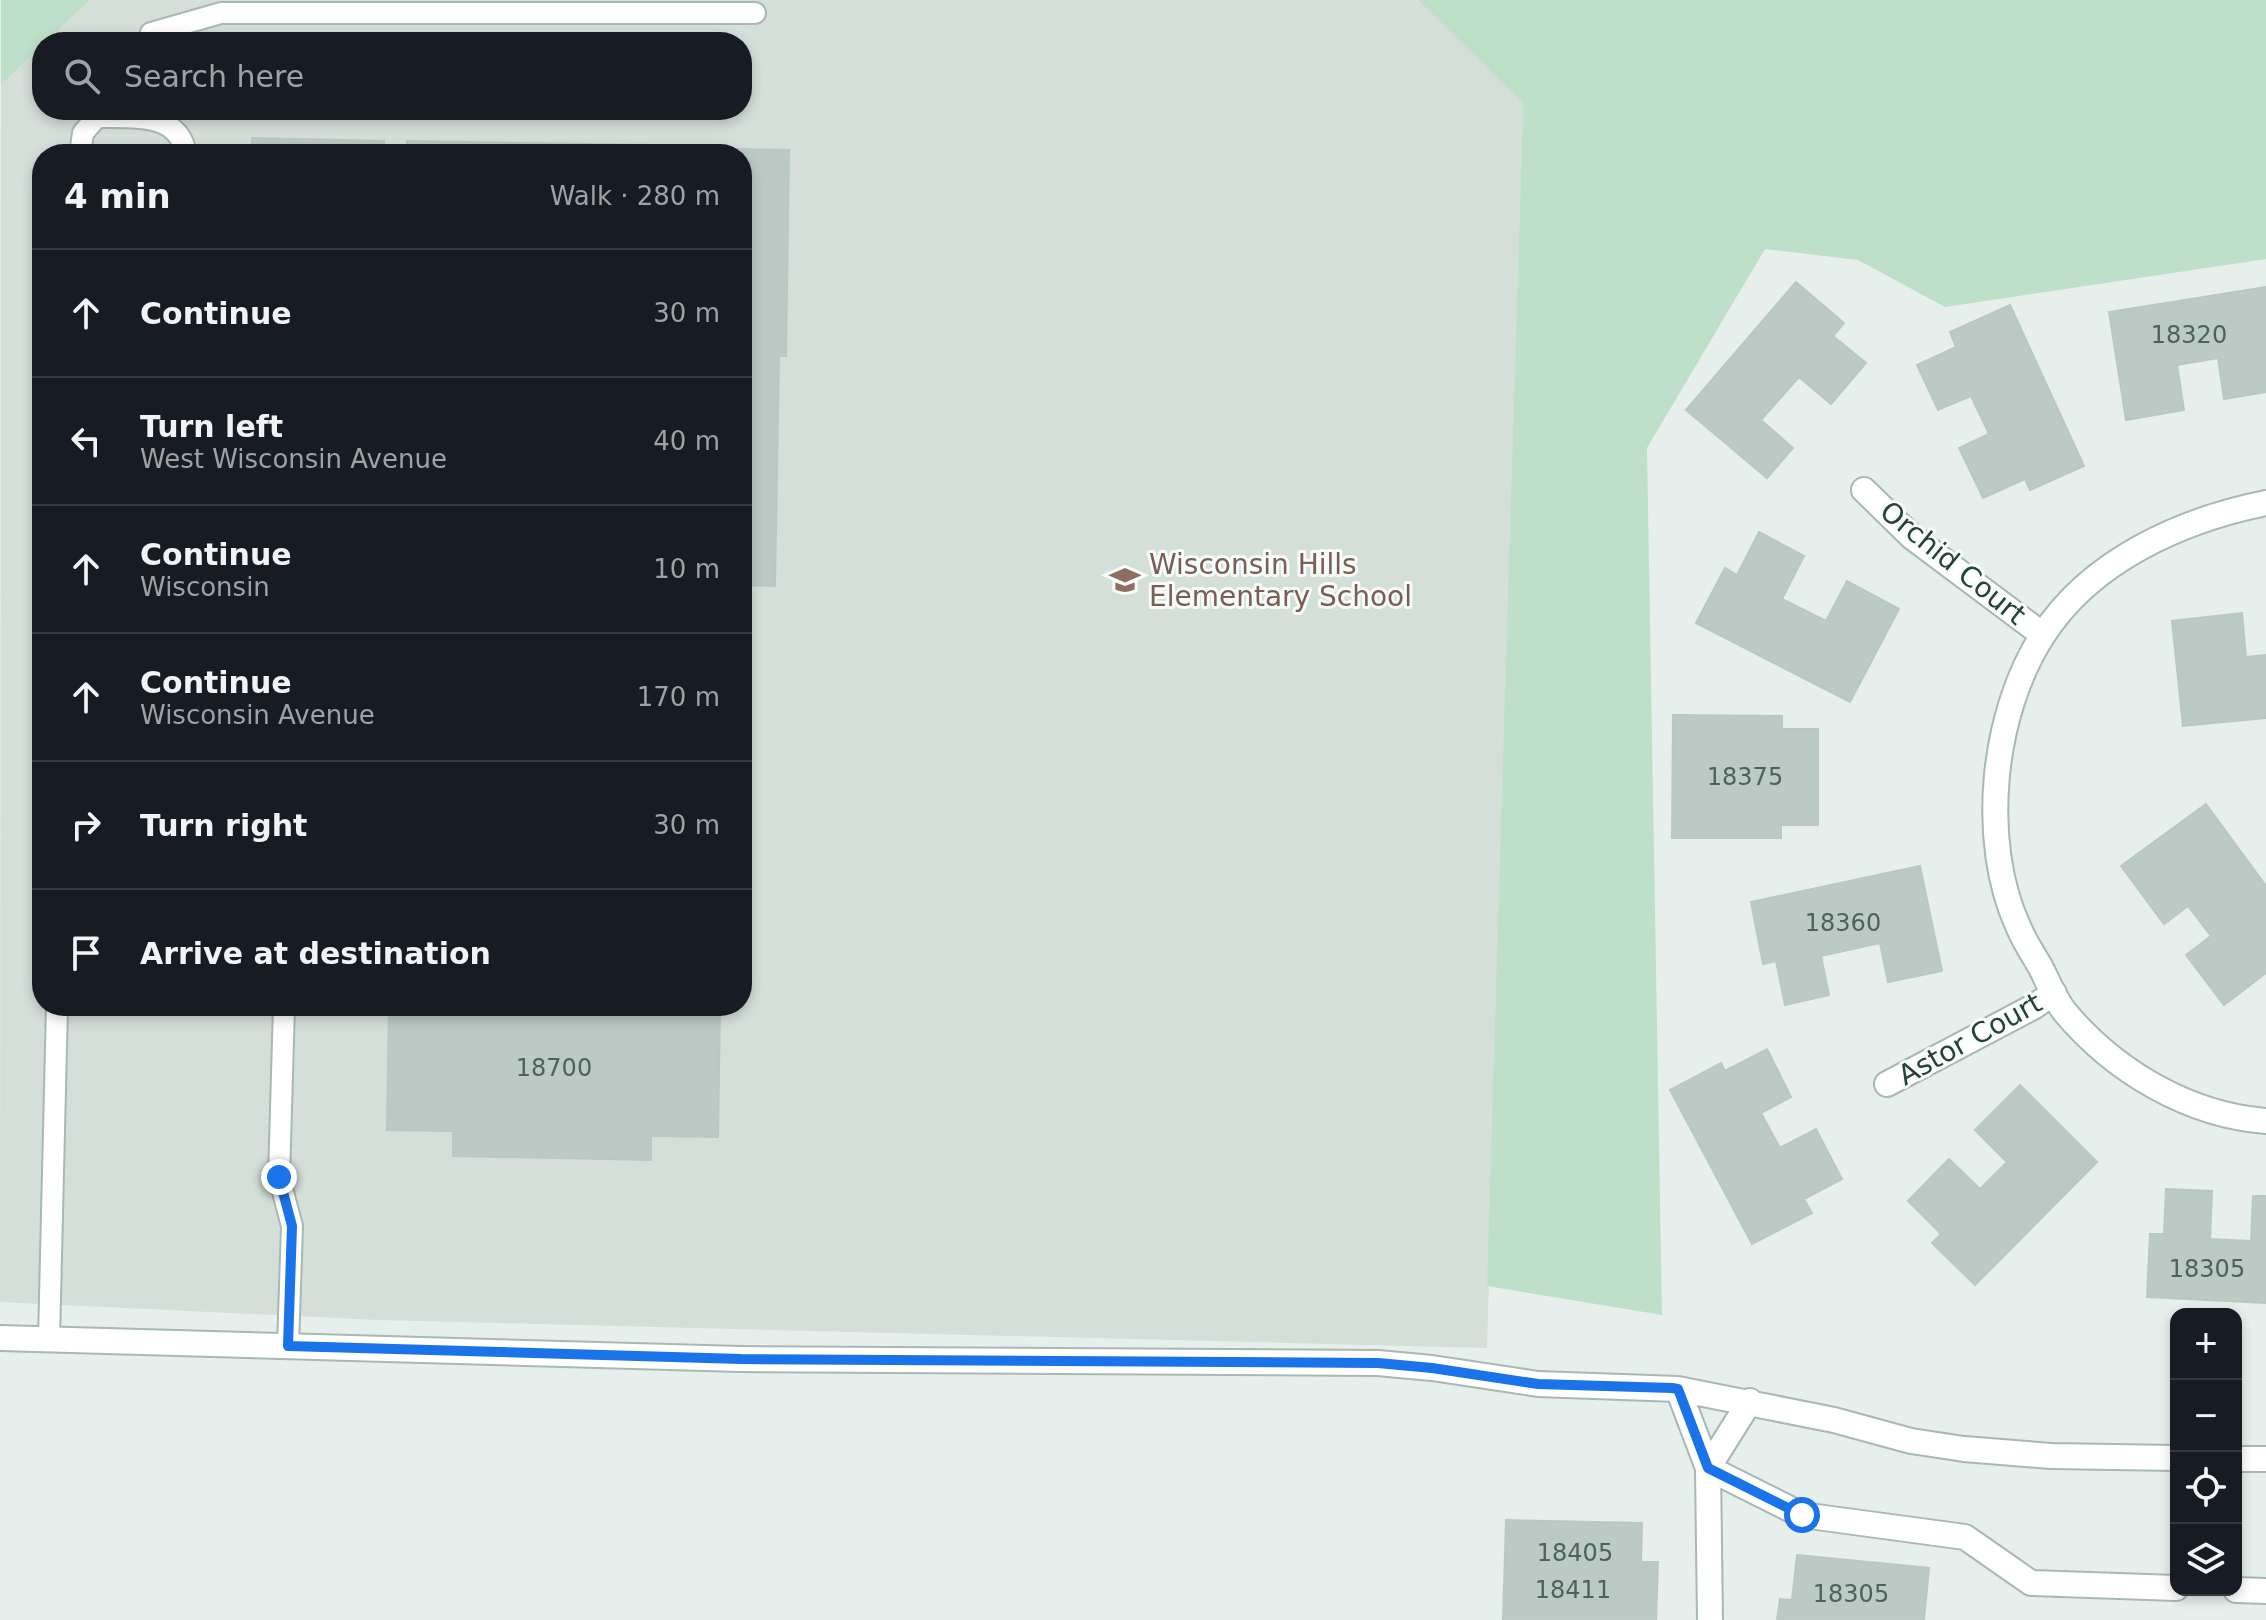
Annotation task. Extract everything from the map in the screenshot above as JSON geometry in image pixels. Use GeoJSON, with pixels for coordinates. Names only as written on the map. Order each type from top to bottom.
{"type":"FeatureCollection","features":[{"type":"Feature","properties":{"kind":"street","name":"Orchid Court"},"geometry":{"type":"LineString","coordinates":[[1864,490],[1912,537],[2043,635]]}},
{"type":"Feature","properties":{"kind":"street"},"geometry":{"type":"LineString","coordinates":[[2266,503],[2238,508],[2180,527],[2125,557],[2077,593],[2043,635],[2017,686],[2000,745],[1995,817],[2002,874],[2017,924],[2063,1010],[2133,1074],[2170,1096],[2208,1110],[2266,1121]]}},
{"type":"Feature","properties":{"kind":"street","name":"Astor Court"},"geometry":{"type":"LineString","coordinates":[[1887,1084],[2054,993]]}},
{"type":"Feature","properties":{"kind":"street"},"geometry":{"type":"LineString","coordinates":[[0,1338],[741,1359],[1378,1363],[1538,1384],[1678,1389],[1750,1401],[1911,1441],[1964,1449],[2051,1456],[2170,1458]]}},
{"type":"Feature","properties":{"kind":"street"},"geometry":{"type":"LineString","coordinates":[[1678,1389],[1708,1468],[1710,1620]]}},
{"type":"Feature","properties":{"kind":"street"},"geometry":{"type":"LineString","coordinates":[[1708,1468],[1750,1401]]}},
{"type":"Feature","properties":{"kind":"street"},"geometry":{"type":"LineString","coordinates":[[2242,1459],[2266,1459]]}},
{"type":"Feature","properties":{"kind":"street"},"geometry":{"type":"LineString","coordinates":[[1708,1468],[1802,1515],[1965,1537],[2031,1583],[2170,1588]]}},
{"type":"Feature","properties":{"kind":"street"},"geometry":{"type":"LineString","coordinates":[[2242,1590],[2266,1591]]}},
{"type":"Feature","properties":{"kind":"lane"},"geometry":{"type":"LineString","coordinates":[[154,32],[221,13],[755,13]]}},
{"type":"Feature","properties":{"kind":"lane"},"geometry":{"type":"LineString","coordinates":[[81,144],[83,133],[94,120]]}},
{"type":"Feature","properties":{"kind":"lane"},"geometry":{"type":"LineString","coordinates":[[154,120],[173,128],[182,137],[184,144]]}},
{"type":"Feature","properties":{"kind":"lane"},"geometry":{"type":"LineString","coordinates":[[49,1339],[57,1016]]}},
{"type":"Feature","properties":{"kind":"lane"},"geometry":{"type":"LineString","coordinates":[[284,1016],[279,1177],[292,1226],[288,1346]]}},
{"type":"Feature","properties":{"kind":"shaded area","name":"Wisconsin Hills Elementary School"},"geometry":{"type":"Polygon","coordinates":[[[90,0],[1418,0],[1523,104],[1487,1348],[378,1320],[0,1302],[1,85],[32,56],[32,120],[752,120],[752,32],[56,32],[90,0]]]}},
{"type":"Feature","properties":{"kind":"green space"},"geometry":{"type":"Polygon","coordinates":[[[1,0],[90,0],[56,32],[32,32],[32,56],[1,85],[1,0]]]}},
{"type":"Feature","properties":{"kind":"green space"},"geometry":{"type":"Polygon","coordinates":[[[1418,0],[2266,0],[2266,259],[1945,307],[1858,260],[1765,249],[1647,448],[1662,1315],[1487,1286],[1523,104],[1418,0]]]}},
{"type":"Feature","properties":{"kind":"building"},"geometry":{"type":"Polygon","coordinates":[[[252,138],[384,141],[384,144],[252,144],[252,138]]]}},
{"type":"Feature","properties":{"kind":"building"},"geometry":{"type":"Polygon","coordinates":[[[407,141],[588,144],[407,144],[407,141]]]}},
{"type":"Feature","properties":{"kind":"building"},"geometry":{"type":"Polygon","coordinates":[[[752,149],[789,150],[786,356],[779,356],[775,586],[752,585],[752,149]]]}},
{"type":"Feature","properties":{"kind":"building"},"geometry":{"type":"Polygon","coordinates":[[[1796,282],[1844,323],[1833,336],[1866,363],[1831,404],[1799,377],[1761,420],[1793,448],[1767,478],[1686,410],[1796,282]]]}},
{"type":"Feature","properties":{"kind":"building"},"geometry":{"type":"Polygon","coordinates":[[[2266,287],[2266,392],[2224,399],[2218,358],[2177,365],[2184,410],[2126,420],[2109,312],[2266,287]]]}},
{"type":"Feature","properties":{"kind":"building"},"geometry":{"type":"Polygon","coordinates":[[[2010,305],[2084,466],[2030,490],[2025,479],[1983,498],[1959,448],[1989,434],[1971,396],[1938,410],[1917,365],[1956,347],[1950,332],[2010,305]]]}},
{"type":"Feature","properties":{"kind":"building"},"geometry":{"type":"Polygon","coordinates":[[[1759,532],[1804,556],[1782,599],[1826,621],[1847,581],[1899,609],[1850,702],[1696,623],[1725,568],[1737,575],[1759,532]]]}},
{"type":"Feature","properties":{"kind":"building"},"geometry":{"type":"Polygon","coordinates":[[[2242,613],[2246,657],[2266,655],[2266,718],[2183,726],[2172,621],[2242,613]]]}},
{"type":"Feature","properties":{"kind":"building"},"geometry":{"type":"Polygon","coordinates":[[[1673,715],[1782,716],[1782,729],[1818,729],[1818,825],[1781,825],[1781,838],[1672,838],[1673,715]]]}},
{"type":"Feature","properties":{"kind":"building"},"geometry":{"type":"Polygon","coordinates":[[[2206,804],[2266,886],[2266,973],[2224,1005],[2186,955],[2211,936],[2188,906],[2164,924],[2121,866],[2206,804]]]}},
{"type":"Feature","properties":{"kind":"building"},"geometry":{"type":"Polygon","coordinates":[[[1920,866],[1942,971],[1888,982],[1880,943],[1821,956],[1829,995],[1785,1005],[1776,961],[1763,964],[1751,902],[1920,866]]]}},
{"type":"Feature","properties":{"kind":"building"},"geometry":{"type":"Polygon","coordinates":[[[389,1016],[720,1016],[718,1137],[651,1136],[651,1160],[453,1156],[453,1131],[387,1130],[389,1016]]]}},
{"type":"Feature","properties":{"kind":"building"},"geometry":{"type":"Polygon","coordinates":[[[1767,1049],[1791,1097],[1761,1113],[1780,1148],[1816,1129],[1842,1179],[1804,1199],[1812,1213],[1752,1244],[1670,1090],[1721,1063],[1725,1071],[1767,1049]]]}},
{"type":"Feature","properties":{"kind":"building"},"geometry":{"type":"Polygon","coordinates":[[[2020,1085],[2097,1162],[1975,1285],[1932,1243],[1941,1234],[1908,1201],[1949,1159],[1980,1189],[2007,1162],[1975,1130],[2020,1085]]]}},
{"type":"Feature","properties":{"kind":"building"},"geometry":{"type":"Polygon","coordinates":[[[2166,1189],[2212,1191],[2210,1239],[2251,1241],[2253,1196],[2266,1196],[2266,1303],[2147,1297],[2150,1234],[2164,1234],[2166,1189]]]}},
{"type":"Feature","properties":{"kind":"building"},"geometry":{"type":"Polygon","coordinates":[[[1506,1520],[1642,1523],[1641,1562],[1658,1562],[1656,1620],[1503,1620],[1506,1520]]]}},
{"type":"Feature","properties":{"kind":"building"},"geometry":{"type":"Polygon","coordinates":[[[1797,1555],[1929,1568],[1924,1620],[1777,1620],[1780,1599],[1792,1600],[1797,1555]]]}},
{"type":"Feature","properties":{"kind":"place","name":"Wisconsin Hills Elementary School"},"geometry":{"type":"Point","coordinates":[1125,580]}},
{"type":"Feature","properties":{"kind":"route"},"geometry":{"type":"LineString","coordinates":[[279,1177],[292,1226],[288,1346],[741,1359],[1378,1363],[1538,1384],[1672,1388],[1678,1389],[1708,1468],[1802,1515]]}}]}
